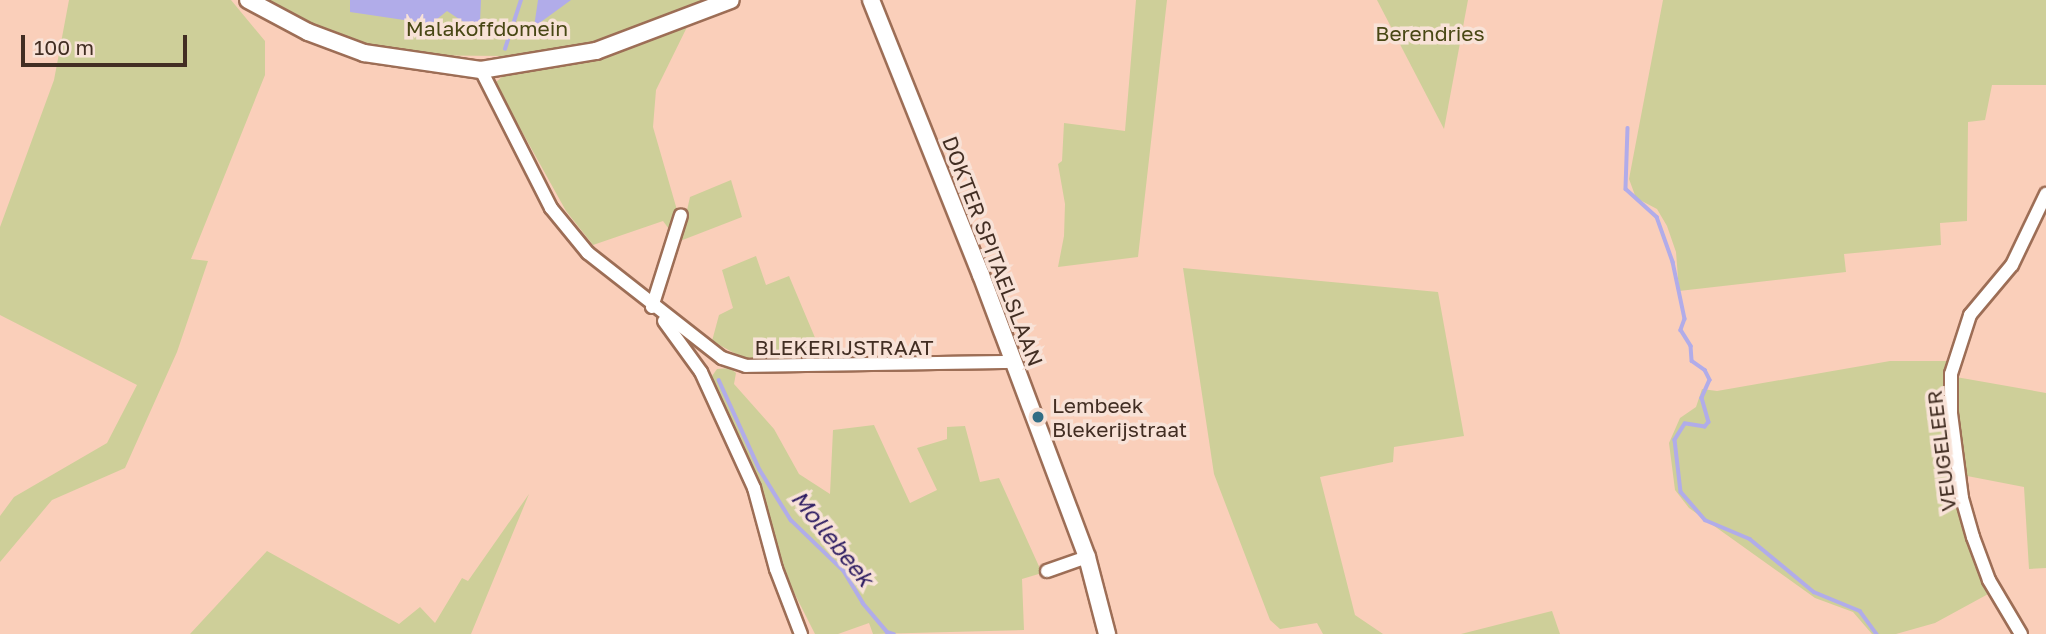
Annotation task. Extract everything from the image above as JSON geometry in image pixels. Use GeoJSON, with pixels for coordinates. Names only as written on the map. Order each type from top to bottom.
{"type":"FeatureCollection","features":[{"type":"Feature","properties":{"kind":"street"},"geometry":{"type":"LineString","coordinates":[[248,0],[308,32],[364,53],[481,70],[596,51],[731,0]]}},
{"type":"Feature","properties":{"kind":"street","name":"DOKTER SPITAELSLAAN"},"geometry":{"type":"LineString","coordinates":[[871,0],[1014,362],[1087,557],[1107,634]]}},
{"type":"Feature","properties":{"kind":"street","name":"BLEKERIJSTRAAT"},"geometry":{"type":"LineString","coordinates":[[481,70],[551,208],[588,253],[652,307],[722,358],[746,366],[1014,362]]}},
{"type":"Feature","properties":{"kind":"street","name":"VEUGELEER"},"geometry":{"type":"LineString","coordinates":[[2021,634],[1989,580],[1969,524],[1951,413],[1951,374],[1970,315],[2012,265],[2046,194]]}},
{"type":"Feature","properties":{"kind":"street"},"geometry":{"type":"LineString","coordinates":[[681,215],[652,307],[701,372],[754,488],[776,569],[801,634]]}},
{"type":"Feature","properties":{"kind":"street"},"geometry":{"type":"LineString","coordinates":[[701,372],[709,361],[722,358]]}},
{"type":"Feature","properties":{"kind":"street"},"geometry":{"type":"LineString","coordinates":[[1047,571],[1087,557]]}},
{"type":"Feature","properties":{"kind":"green space"},"geometry":{"type":"Polygon","coordinates":[[[69,0],[231,0],[265,41],[265,75],[191,259],[208,261],[177,352],[125,468],[52,500],[0,562],[0,516],[14,497],[107,443],[137,385],[0,315],[0,227],[54,80],[69,0]]]}},
{"type":"Feature","properties":{"kind":"green space","name":"Malakoffdomein"},"geometry":{"type":"Polygon","coordinates":[[[267,0],[707,0],[583,45],[503,56],[390,55],[294,17],[267,0]]]}},
{"type":"Feature","properties":{"kind":"green space"},"geometry":{"type":"Polygon","coordinates":[[[1136,0],[1167,0],[1138,257],[1058,267],[1064,236],[1065,204],[1058,164],[1062,161],[1064,123],[1125,131],[1136,0]]]}},
{"type":"Feature","properties":{"kind":"green space","name":"Berendries"},"geometry":{"type":"Polygon","coordinates":[[[1377,0],[1468,0],[1444,129],[1377,0]]]}},
{"type":"Feature","properties":{"kind":"green space"},"geometry":{"type":"Polygon","coordinates":[[[1663,0],[2046,0],[2046,85],[1992,85],[1985,120],[1968,122],[1967,221],[1940,223],[1941,245],[1844,254],[1846,272],[1679,291],[1676,252],[1667,226],[1657,209],[1636,198],[1629,179],[1663,0]]]}},
{"type":"Feature","properties":{"kind":"green space"},"geometry":{"type":"Polygon","coordinates":[[[689,23],[656,90],[653,127],[677,210],[672,233],[663,221],[593,245],[566,211],[495,83],[504,75],[632,47],[689,23]]]}},
{"type":"Feature","properties":{"kind":"green space"},"geometry":{"type":"Polygon","coordinates":[[[731,180],[742,217],[680,241],[690,197],[731,180]]]}},
{"type":"Feature","properties":{"kind":"green space"},"geometry":{"type":"Polygon","coordinates":[[[756,256],[766,285],[789,276],[824,359],[747,360],[712,341],[719,315],[733,308],[722,270],[756,256]]]}},
{"type":"Feature","properties":{"kind":"green space"},"geometry":{"type":"Polygon","coordinates":[[[1183,268],[1438,292],[1464,436],[1394,447],[1393,462],[1320,477],[1355,615],[1383,634],[1323,634],[1317,623],[1280,629],[1270,620],[1214,474],[1183,268]]]}},
{"type":"Feature","properties":{"kind":"green space"},"geometry":{"type":"Polygon","coordinates":[[[1890,361],[1948,361],[1943,376],[1957,496],[1990,593],[1935,623],[1896,634],[1872,634],[1853,612],[1815,598],[1689,508],[1675,490],[1669,443],[1680,418],[1696,407],[1702,389],[1717,391],[1890,361]]]}},
{"type":"Feature","properties":{"kind":"green space"},"geometry":{"type":"Polygon","coordinates":[[[730,368],[736,373],[734,384],[774,429],[799,474],[830,494],[833,430],[874,425],[910,503],[937,490],[917,448],[947,439],[947,427],[965,426],[980,482],[999,478],[1042,573],[1022,579],[1024,630],[873,634],[869,623],[838,634],[815,634],[777,559],[765,501],[716,393],[712,376],[717,369],[730,368]]]}},
{"type":"Feature","properties":{"kind":"green space"},"geometry":{"type":"Polygon","coordinates":[[[1956,377],[2046,393],[2046,568],[2029,569],[2024,487],[1962,475],[1956,377]]]}},
{"type":"Feature","properties":{"kind":"green space"},"geometry":{"type":"Polygon","coordinates":[[[529,494],[471,634],[190,634],[267,551],[399,624],[420,607],[435,623],[462,578],[468,581],[529,494]]]}},
{"type":"Feature","properties":{"kind":"green space"},"geometry":{"type":"Polygon","coordinates":[[[1552,611],[1560,634],[1461,634],[1552,611]]]}},
{"type":"Feature","properties":{"kind":"shaded area"},"geometry":{"type":"Polygon","coordinates":[[[350,0],[481,0],[480,22],[465,23],[447,11],[431,24],[350,12],[350,0]]]}},
{"type":"Feature","properties":{"kind":"shaded area"},"geometry":{"type":"Polygon","coordinates":[[[538,0],[571,0],[534,27],[538,0]]]}},
{"type":"Feature","properties":{"kind":"waterway","name":"Mollebeek"},"geometry":{"type":"LineString","coordinates":[[505,49],[521,0]]}},
{"type":"Feature","properties":{"kind":"waterway"},"geometry":{"type":"LineString","coordinates":[[1628,128],[1626,189],[1657,217],[1673,262],[1685,319],[1681,330],[1691,346],[1692,361],[1705,370],[1710,380],[1702,398],[1709,422],[1705,427],[1685,424],[1675,440],[1681,492],[1705,520],[1750,539],[1814,592],[1860,611],[1877,634]]}},
{"type":"Feature","properties":{"kind":"waterway","name":"Mollebeek"},"geometry":{"type":"LineString","coordinates":[[719,380],[760,470],[791,520],[844,571],[863,603],[887,632],[894,634]]}},
{"type":"Feature","properties":{"kind":"place","name":"Lembeek Blekerijstraat"},"geometry":{"type":"Point","coordinates":[1038,417]}}]}
